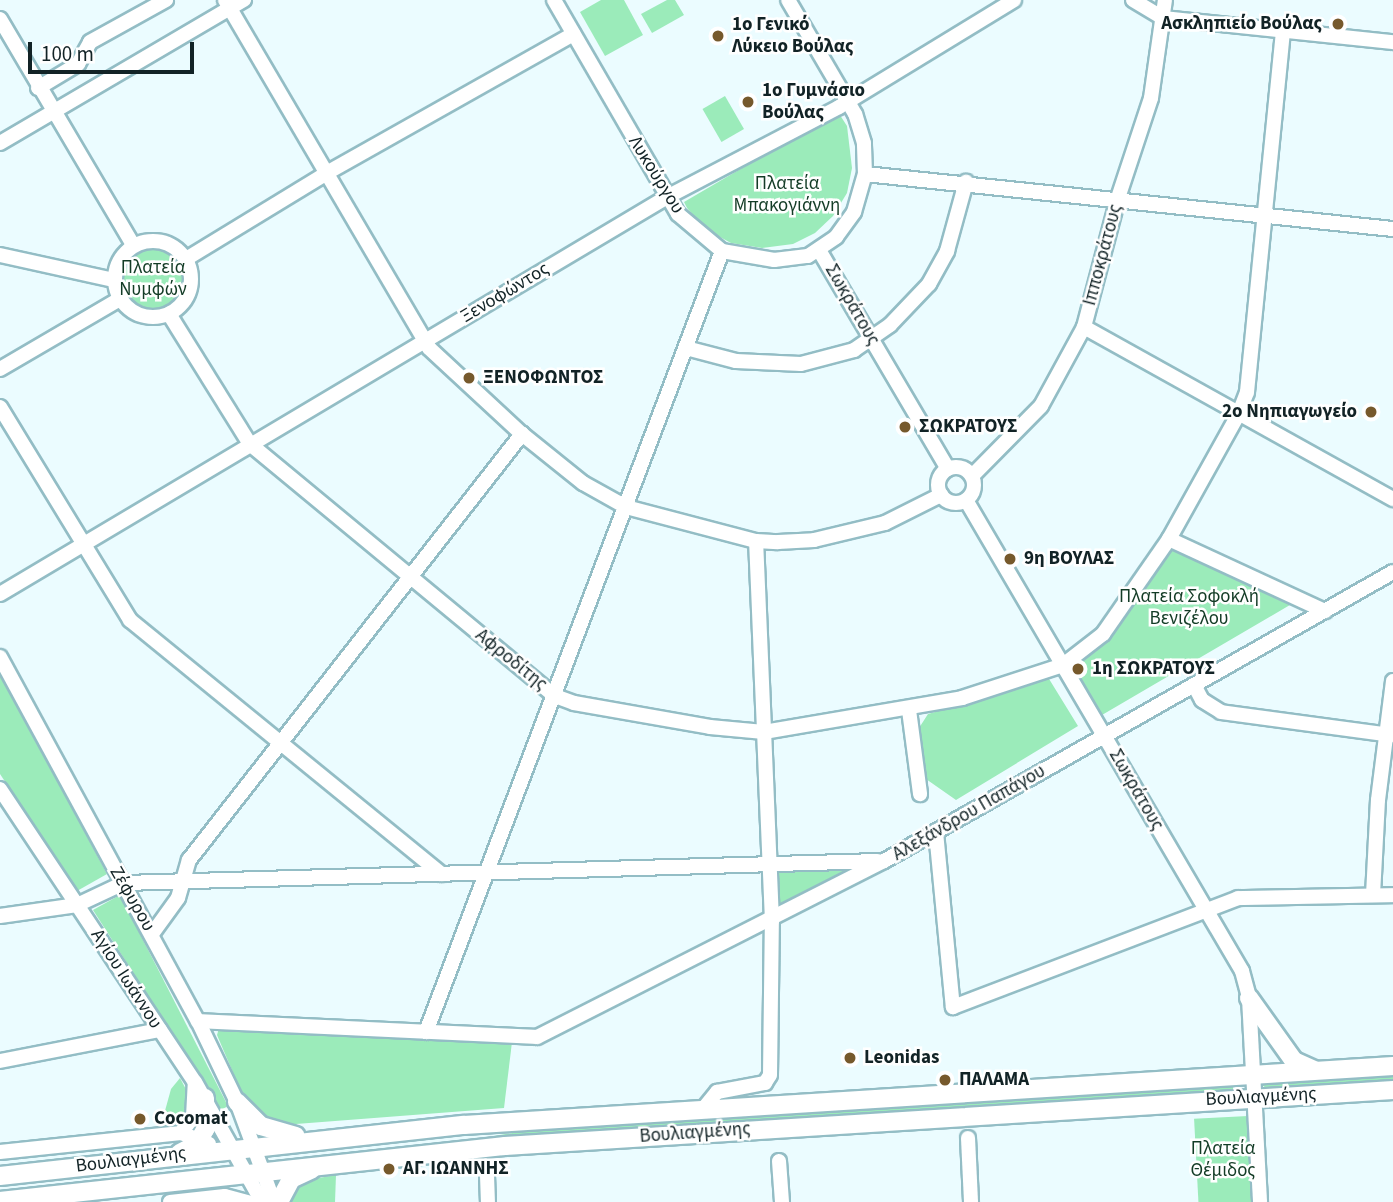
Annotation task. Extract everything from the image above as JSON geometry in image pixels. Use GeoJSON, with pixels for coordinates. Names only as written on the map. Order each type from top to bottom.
{"type":"FeatureCollection","features":[{"type":"Feature","properties":{"kind":"main road"},"geometry":{"type":"LineString","coordinates":[[1249,998],[1294,1061],[1318,1071]]}},
{"type":"Feature","properties":{"kind":"main road","name":"Βουλιαγμένης"},"geometry":{"type":"LineString","coordinates":[[0,1176],[320,1138],[704,1108],[1393,1066]]}},
{"type":"Feature","properties":{"kind":"main road","name":"Βουλιαγμένης"},"geometry":{"type":"LineString","coordinates":[[0,1201],[339,1162],[725,1131],[1393,1090]]}},
{"type":"Feature","properties":{"kind":"main road"},"geometry":{"type":"LineString","coordinates":[[159,1157],[185,1152],[200,1141],[207,1120],[205,1098]]}},
{"type":"Feature","properties":{"kind":"main road"},"geometry":{"type":"LineString","coordinates":[[237,1102],[253,1121],[270,1130],[320,1138]]}},
{"type":"Feature","properties":{"kind":"main road"},"geometry":{"type":"LineString","coordinates":[[279,1202],[291,1179],[339,1162]]}},
{"type":"Feature","properties":{"kind":"street"},"geometry":{"type":"LineString","coordinates":[[38,88],[79,64],[90,42],[166,0]]}},
{"type":"Feature","properties":{"kind":"street"},"geometry":{"type":"LineString","coordinates":[[0,143],[227,4],[244,0]]}},
{"type":"Feature","properties":{"kind":"street","name":"Λυκούργου"},"geometry":{"type":"LineString","coordinates":[[554,0],[667,197],[690,227],[722,251],[774,260],[819,250]]}},
{"type":"Feature","properties":{"kind":"street"},"geometry":{"type":"LineString","coordinates":[[788,0],[848,102],[864,143],[865,174],[854,212],[819,250]]}},
{"type":"Feature","properties":{"kind":"street","name":"Ξενοφώντος"},"geometry":{"type":"LineString","coordinates":[[0,594],[80,543],[667,197],[848,102],[1014,0]]}},
{"type":"Feature","properties":{"kind":"street"},"geometry":{"type":"LineString","coordinates":[[1133,0],[1163,18],[1393,43]]}},
{"type":"Feature","properties":{"kind":"street","name":"Ιπποκράτους"},"geometry":{"type":"LineString","coordinates":[[972,475],[1041,406],[1084,327],[1118,198],[1151,98],[1164,0]]}},
{"type":"Feature","properties":{"kind":"street"},"geometry":{"type":"LineString","coordinates":[[227,4],[325,174],[439,360],[522,434],[583,483],[626,507],[756,541],[805,541],[860,530],[897,518],[942,495]]}},
{"type":"Feature","properties":{"kind":"street"},"geometry":{"type":"LineString","coordinates":[[0,19],[38,88],[133,245]]}},
{"type":"Feature","properties":{"kind":"street"},"geometry":{"type":"LineString","coordinates":[[1063,665],[1113,623],[1169,539],[1239,413],[1247,391],[1283,32]]}},
{"type":"Feature","properties":{"kind":"street"},"geometry":{"type":"LineString","coordinates":[[186,259],[325,174],[573,34]]}},
{"type":"Feature","properties":{"kind":"street"},"geometry":{"type":"LineString","coordinates":[[865,174],[966,182],[1393,229]]}},
{"type":"Feature","properties":{"kind":"street"},"geometry":{"type":"LineString","coordinates":[[686,348],[736,361],[801,364],[834,358],[872,339],[929,284],[947,251],[966,182]]}},
{"type":"Feature","properties":{"kind":"street"},"geometry":{"type":"LineString","coordinates":[[167,242],[186,259],[191,282],[188,294],[169,314],[142,316],[120,299],[114,280],[119,260],[133,245],[167,242]]}},
{"type":"Feature","properties":{"kind":"street","name":"Σωκράτους"},"geometry":{"type":"LineString","coordinates":[[819,250],[948,469]]}},
{"type":"Feature","properties":{"kind":"street"},"geometry":{"type":"LineString","coordinates":[[198,1021],[426,1032],[722,251]]}},
{"type":"Feature","properties":{"kind":"street"},"geometry":{"type":"LineString","coordinates":[[0,255],[114,280]]}},
{"type":"Feature","properties":{"kind":"street"},"geometry":{"type":"LineString","coordinates":[[0,369],[120,299]]}},
{"type":"Feature","properties":{"kind":"street","name":"Αφροδίτης"},"geometry":{"type":"LineString","coordinates":[[169,314],[250,444],[555,696],[574,703],[710,727],[764,732],[909,710],[1009,684],[1063,665]]}},
{"type":"Feature","properties":{"kind":"street"},"geometry":{"type":"LineString","coordinates":[[1084,327],[1393,499]]}},
{"type":"Feature","properties":{"kind":"street"},"geometry":{"type":"LineString","coordinates":[[0,407],[80,543],[130,620],[441,874]]}},
{"type":"Feature","properties":{"kind":"street"},"geometry":{"type":"LineString","coordinates":[[152,934],[178,898],[189,860],[280,740],[522,434]]}},
{"type":"Feature","properties":{"kind":"street"},"geometry":{"type":"LineString","coordinates":[[964,468],[972,475],[974,486],[966,500],[953,502],[942,495],[939,480],[948,469],[964,468]]}},
{"type":"Feature","properties":{"kind":"street","name":"Σωκράτους"},"geometry":{"type":"LineString","coordinates":[[966,500],[1242,971],[1249,998],[1260,1202]]}},
{"type":"Feature","properties":{"kind":"street"},"geometry":{"type":"LineString","coordinates":[[1169,539],[1325,611]]}},
{"type":"Feature","properties":{"kind":"street"},"geometry":{"type":"LineString","coordinates":[[704,1108],[717,1092],[765,1083],[770,1075],[772,921],[756,541]]}},
{"type":"Feature","properties":{"kind":"street","name":"Αλεξάνδρου Παπάγου"},"geometry":{"type":"LineString","coordinates":[[426,1032],[537,1037],[772,921],[884,861],[1393,572]]}},
{"type":"Feature","properties":{"kind":"street","name":"Ζέφυρου"},"geometry":{"type":"LineString","coordinates":[[0,657],[94,837],[124,884],[198,1021],[237,1102],[251,1147],[253,1171]]}},
{"type":"Feature","properties":{"kind":"street"},"geometry":{"type":"LineString","coordinates":[[1373,895],[1393,681]]}},
{"type":"Feature","properties":{"kind":"street"},"geometry":{"type":"LineString","coordinates":[[1194,685],[1202,700],[1221,712],[1389,734]]}},
{"type":"Feature","properties":{"kind":"street"},"geometry":{"type":"LineString","coordinates":[[909,710],[920,794]]}},
{"type":"Feature","properties":{"kind":"street","name":"Αγίου Ιωάννου"},"geometry":{"type":"LineString","coordinates":[[0,789],[195,1082],[228,1149],[253,1171]]}},
{"type":"Feature","properties":{"kind":"street"},"geometry":{"type":"LineString","coordinates":[[936,832],[953,1007],[1238,898],[1393,895]]}},
{"type":"Feature","properties":{"kind":"street"},"geometry":{"type":"LineString","coordinates":[[0,916],[77,905],[124,884],[884,861]]}},
{"type":"Feature","properties":{"kind":"street"},"geometry":{"type":"LineString","coordinates":[[0,1061],[160,1030]]}},
{"type":"Feature","properties":{"kind":"street"},"geometry":{"type":"LineString","coordinates":[[181,1133],[193,1117],[195,1082]]}},
{"type":"Feature","properties":{"kind":"street"},"geometry":{"type":"LineString","coordinates":[[0,1152],[181,1133],[228,1149]]}},
{"type":"Feature","properties":{"kind":"street"},"geometry":{"type":"LineString","coordinates":[[968,1138],[971,1202]]}},
{"type":"Feature","properties":{"kind":"street"},"geometry":{"type":"LineString","coordinates":[[779,1161],[782,1202]]}},
{"type":"Feature","properties":{"kind":"street"},"geometry":{"type":"LineString","coordinates":[[253,1171],[262,1202]]}},
{"type":"Feature","properties":{"kind":"street"},"geometry":{"type":"LineString","coordinates":[[253,1171],[274,1202]]}},
{"type":"Feature","properties":{"kind":"street"},"geometry":{"type":"LineString","coordinates":[[487,1175],[488,1202]]}},
{"type":"Feature","properties":{"kind":"street"},"geometry":{"type":"LineString","coordinates":[[170,1202],[225,1195],[248,1202]]}},
{"type":"Feature","properties":{"kind":"green space"},"geometry":{"type":"Polygon","coordinates":[[[601,0],[624,0],[643,35],[605,56],[580,12],[601,0]]]}},
{"type":"Feature","properties":{"kind":"green space"},"geometry":{"type":"Polygon","coordinates":[[[667,0],[675,0],[684,15],[652,33],[641,14],[667,0]]]}},
{"type":"Feature","properties":{"kind":"green space"},"geometry":{"type":"Polygon","coordinates":[[[725,96],[744,129],[721,142],[702,109],[725,96]]]}},
{"type":"Feature","properties":{"kind":"green space","name":"Πλατεία Μπακογιάννη"},"geometry":{"type":"Polygon","coordinates":[[[838,112],[847,126],[852,168],[847,193],[833,216],[815,233],[793,244],[762,248],[731,243],[705,229],[687,208],[684,202],[838,112]]]}},
{"type":"Feature","properties":{"kind":"green space","name":"Πλατεία Νυμφών"},"geometry":{"type":"Polygon","coordinates":[[[147,249],[159,249],[178,262],[183,279],[181,291],[170,304],[159,309],[147,309],[128,296],[123,285],[123,273],[136,254],[147,249]]]}},
{"type":"Feature","properties":{"kind":"green space","name":"Πλατεία Σοφοκλή Βενιζέλου"},"geometry":{"type":"Polygon","coordinates":[[[1171,548],[1295,602],[1102,715],[1075,668],[1130,608],[1171,548]]]}},
{"type":"Feature","properties":{"kind":"green space"},"geometry":{"type":"Polygon","coordinates":[[[0,672],[107,874],[77,891],[0,774],[0,672]]]}},
{"type":"Feature","properties":{"kind":"green space"},"geometry":{"type":"Polygon","coordinates":[[[1046,674],[1078,726],[956,800],[926,779],[919,728],[928,714],[991,696],[1046,674]]]}},
{"type":"Feature","properties":{"kind":"green space"},"geometry":{"type":"Polygon","coordinates":[[[853,869],[775,910],[774,871],[853,869]]]}},
{"type":"Feature","properties":{"kind":"green space"},"geometry":{"type":"Polygon","coordinates":[[[120,895],[228,1106],[221,1110],[93,910],[120,895]]]}},
{"type":"Feature","properties":{"kind":"green space"},"geometry":{"type":"Polygon","coordinates":[[[219,1028],[512,1042],[504,1108],[283,1125],[267,1121],[246,1103],[217,1035],[219,1028]]]}},
{"type":"Feature","properties":{"kind":"green space"},"geometry":{"type":"Polygon","coordinates":[[[1393,1074],[1393,1081],[1266,1088],[1262,1085],[1393,1074]]]}},
{"type":"Feature","properties":{"kind":"green space"},"geometry":{"type":"Polygon","coordinates":[[[180,1078],[189,1095],[187,1113],[178,1124],[160,1129],[171,1089],[180,1078]]]}},
{"type":"Feature","properties":{"kind":"green space"},"geometry":{"type":"Polygon","coordinates":[[[1233,1085],[1233,1090],[488,1137],[548,1127],[1233,1085]]]}},
{"type":"Feature","properties":{"kind":"green space","name":"Πλατεία Θέμιδος"},"geometry":{"type":"Polygon","coordinates":[[[1248,1116],[1253,1202],[1198,1202],[1194,1119],[1248,1116]]]}},
{"type":"Feature","properties":{"kind":"green space"},"geometry":{"type":"Polygon","coordinates":[[[336,1175],[335,1202],[289,1202],[301,1181],[336,1175]]]}},
{"type":"Feature","properties":{"kind":"place","name":"Ασκληπιείο Βούλας"},"geometry":{"type":"Point","coordinates":[1338,24]}},
{"type":"Feature","properties":{"kind":"place","name":"1ο Γενικό Λύκειο Βούλας"},"geometry":{"type":"Point","coordinates":[718,36]}},
{"type":"Feature","properties":{"kind":"place","name":"1ο Γυμνάσιο Βούλας"},"geometry":{"type":"Point","coordinates":[748,102]}},
{"type":"Feature","properties":{"kind":"place","name":"ΞΕΝΟΦΩΝΤΟΣ"},"geometry":{"type":"Point","coordinates":[469,378]}},
{"type":"Feature","properties":{"kind":"place","name":"2ο Νηπιαγωγείο"},"geometry":{"type":"Point","coordinates":[1371,412]}},
{"type":"Feature","properties":{"kind":"place","name":"ΣΩΚΡΑΤΟΥΣ"},"geometry":{"type":"Point","coordinates":[905,427]}},
{"type":"Feature","properties":{"kind":"place","name":"9η ΒΟΥΛΑΣ"},"geometry":{"type":"Point","coordinates":[1010,559]}},
{"type":"Feature","properties":{"kind":"place","name":"1η ΣΩΚΡΑΤΟΥΣ"},"geometry":{"type":"Point","coordinates":[1078,669]}},
{"type":"Feature","properties":{"kind":"place","name":"Leonidas"},"geometry":{"type":"Point","coordinates":[850,1058]}},
{"type":"Feature","properties":{"kind":"place","name":"ΠΑΛΑΜΑ"},"geometry":{"type":"Point","coordinates":[945,1080]}},
{"type":"Feature","properties":{"kind":"place","name":"Cocomat"},"geometry":{"type":"Point","coordinates":[140,1119]}},
{"type":"Feature","properties":{"kind":"place","name":"ΑΓ. ΙΩΑΝΝΗΣ"},"geometry":{"type":"Point","coordinates":[389,1169]}}]}
